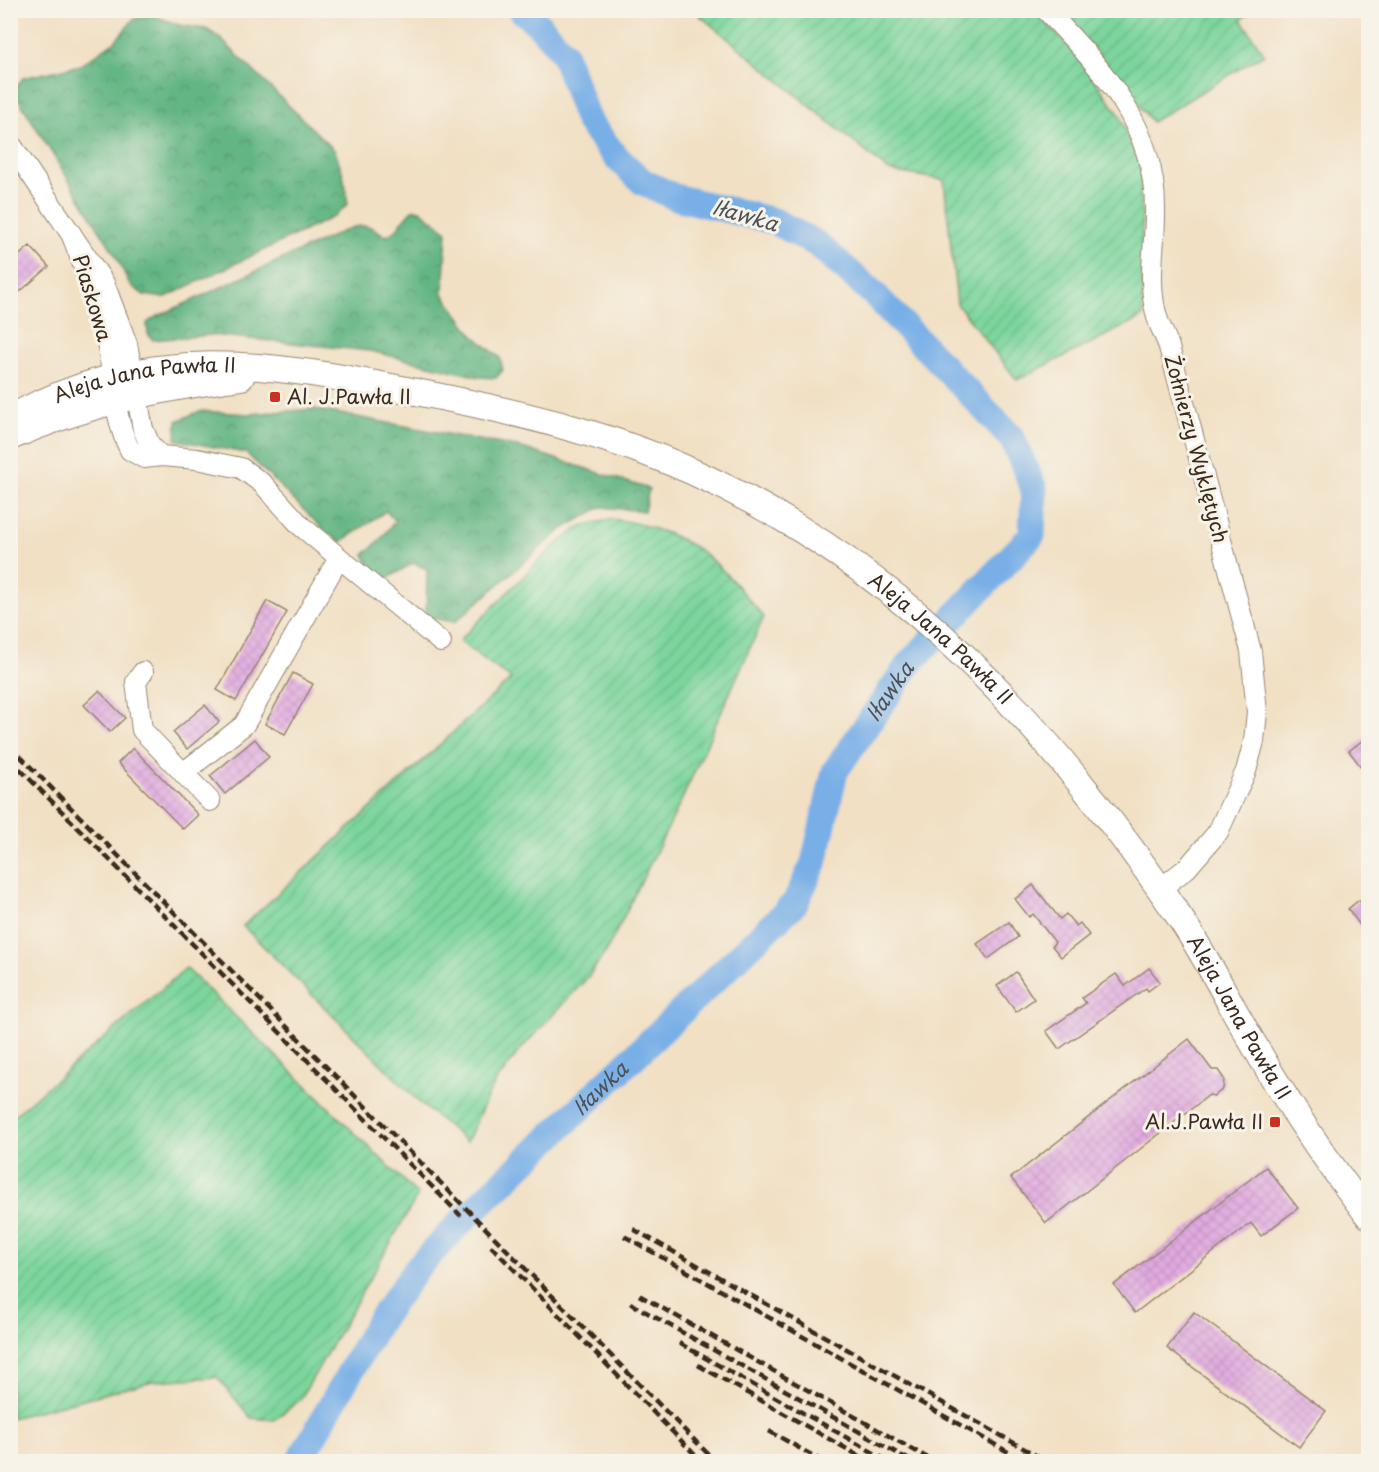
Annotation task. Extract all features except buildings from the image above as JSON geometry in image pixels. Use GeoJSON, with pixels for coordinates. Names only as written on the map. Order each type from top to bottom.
{"type":"FeatureCollection","features":[{"type":"Feature","properties":{"kind":"main road","name":"Aleja Jana Pawła II"},"geometry":{"type":"LineString","coordinates":[[10,437],[124,386],[183,365],[220,363],[373,383],[553,423],[688,470],[792,524],[883,584],[934,626],[995,684],[1060,758],[1110,818],[1181,919],[1292,1110],[1368,1215]]}},
{"type":"Feature","properties":{"kind":"main road","name":"Aleja Jana Pawła II"},"geometry":{"type":"LineString","coordinates":[[10,418],[62,393],[124,386]]}},
{"type":"Feature","properties":{"kind":"street","name":"Żołnierzy Wyklętych"},"geometry":{"type":"LineString","coordinates":[[1046,10],[1088,55],[1139,127],[1147,148],[1155,206],[1152,282],[1156,312],[1169,346],[1243,618],[1256,685],[1254,741],[1246,771],[1233,804],[1202,853],[1160,889]]}},
{"type":"Feature","properties":{"kind":"street","name":"Piaskowa"},"geometry":{"type":"LineString","coordinates":[[10,143],[104,283],[127,344],[124,386],[130,450],[136,456],[144,458],[161,456],[197,459],[240,468],[263,484],[301,526],[441,642]]}},
{"type":"Feature","properties":{"kind":"street"},"geometry":{"type":"LineString","coordinates":[[183,773],[244,725],[339,558]]}},
{"type":"Feature","properties":{"kind":"street"},"geometry":{"type":"LineString","coordinates":[[143,672],[136,682],[142,730],[210,801]]}},
{"type":"Feature","properties":{"kind":"green space"},"geometry":{"type":"Polygon","coordinates":[[[709,10],[1035,11],[1079,58],[1119,114],[1141,168],[1143,317],[1017,380],[957,304],[944,180],[889,171],[699,15],[709,10]]]}},
{"type":"Feature","properties":{"kind":"green space"},"geometry":{"type":"Polygon","coordinates":[[[1059,11],[1254,11],[1241,19],[1264,54],[1152,122],[1096,51],[1059,11]]]}},
{"type":"Feature","properties":{"kind":"green space"},"geometry":{"type":"Polygon","coordinates":[[[152,15],[179,25],[206,29],[219,37],[335,151],[343,174],[348,204],[335,216],[164,298],[144,295],[130,285],[116,256],[17,97],[17,86],[23,78],[81,65],[115,41],[134,19],[152,15]]]}},
{"type":"Feature","properties":{"kind":"green space"},"geometry":{"type":"Polygon","coordinates":[[[415,209],[420,210],[447,231],[443,294],[473,335],[500,358],[503,370],[496,378],[479,377],[370,351],[211,335],[153,340],[148,334],[147,323],[154,318],[348,229],[364,226],[385,236],[390,234],[415,209]]]}},
{"type":"Feature","properties":{"kind":"green space"},"geometry":{"type":"Polygon","coordinates":[[[314,409],[522,448],[649,489],[644,511],[601,507],[561,530],[455,622],[426,617],[427,569],[413,563],[380,583],[364,555],[395,521],[386,511],[341,542],[326,532],[246,453],[176,440],[177,421],[200,411],[249,414],[314,409]]]}},
{"type":"Feature","properties":{"kind":"green space"},"geometry":{"type":"Polygon","coordinates":[[[612,519],[653,528],[680,539],[704,553],[721,568],[764,617],[678,808],[607,950],[589,976],[519,1051],[491,1089],[467,1142],[422,1105],[243,926],[511,679],[459,641],[553,547],[581,526],[612,519]]]}},
{"type":"Feature","properties":{"kind":"green space"},"geometry":{"type":"Polygon","coordinates":[[[186,968],[418,1195],[300,1400],[274,1420],[251,1418],[217,1377],[153,1381],[11,1418],[11,1118],[186,968]]]}},
{"type":"Feature","properties":{"kind":"waterway","name":"Iławka"},"geometry":{"type":"LineString","coordinates":[[299,1462],[379,1321],[417,1268],[457,1226],[795,903],[814,863],[835,771],[910,663],[1032,535],[1034,489],[1012,438],[873,293],[817,244],[774,221],[675,197],[643,182],[615,156],[588,121],[563,52],[539,25],[521,10]]}},
{"type":"Feature","properties":{"kind":"railway"},"geometry":{"type":"LineString","coordinates":[[10,746],[716,1462]]}},
{"type":"Feature","properties":{"kind":"railway"},"geometry":{"type":"LineString","coordinates":[[10,759],[461,1216]]}},
{"type":"Feature","properties":{"kind":"railway"},"geometry":{"type":"LineString","coordinates":[[633,1229],[1048,1462]]}},
{"type":"Feature","properties":{"kind":"railway"},"geometry":{"type":"LineString","coordinates":[[624,1236],[1026,1462]]}},
{"type":"Feature","properties":{"kind":"railway"},"geometry":{"type":"LineString","coordinates":[[491,1246],[702,1462]]}},
{"type":"Feature","properties":{"kind":"railway"},"geometry":{"type":"LineString","coordinates":[[639,1295],[935,1462]]}},
{"type":"Feature","properties":{"kind":"railway"},"geometry":{"type":"LineString","coordinates":[[630,1303],[913,1462]]}},
{"type":"Feature","properties":{"kind":"railway"},"geometry":{"type":"LineString","coordinates":[[679,1343],[890,1462]]}},
{"type":"Feature","properties":{"kind":"railway"},"geometry":{"type":"LineString","coordinates":[[698,1365],[870,1462]]}},
{"type":"Feature","properties":{"kind":"railway"},"geometry":{"type":"LineString","coordinates":[[769,1431],[824,1462]]}},
{"type":"Feature","properties":{"kind":"place","name":"Al. J.Pawła II"},"geometry":{"type":"Point","coordinates":[275,397]}},
{"type":"Feature","properties":{"kind":"place","name":"Al.J.Pawła II"},"geometry":{"type":"Point","coordinates":[1275,1122]}}]}
